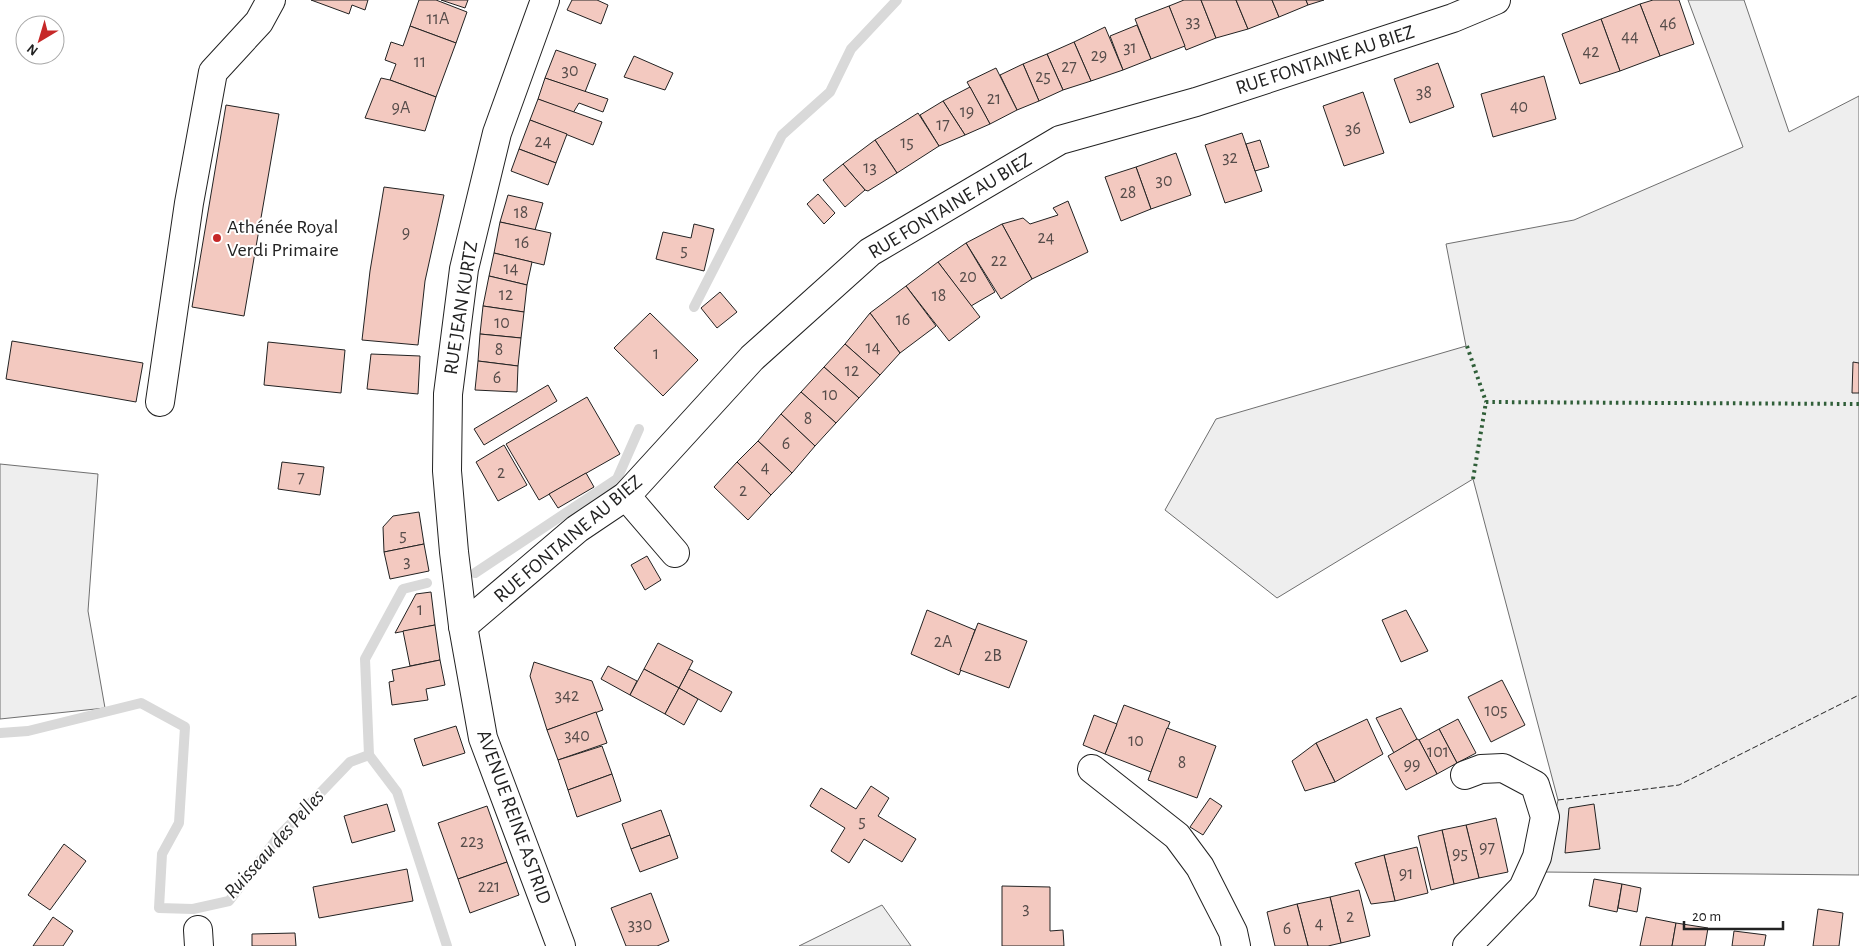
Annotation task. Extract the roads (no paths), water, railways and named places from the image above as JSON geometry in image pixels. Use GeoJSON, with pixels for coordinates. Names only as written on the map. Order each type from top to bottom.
{"type":"FeatureCollection","features":[{"type":"Feature","properties":{"kind":"street"},"geometry":{"type":"LineString","coordinates":[[160,402],[189,203],[213,72],[259,22],[271,0]]}},
{"type":"Feature","properties":{"kind":"street","name":"RUE JEAN KURTZ"},"geometry":{"type":"LineString","coordinates":[[463,626],[447,471],[448,394],[464,269],[498,133],[546,0]]}},
{"type":"Feature","properties":{"kind":"street","name":"RUE FONTAINE AU BIEZ"},"geometry":{"type":"LineString","coordinates":[[463,626],[577,529],[626,496],[752,358],[870,252],[1060,140],[1196,102],[1453,18],[1496,0]]}},
{"type":"Feature","properties":{"kind":"street"},"geometry":{"type":"LineString","coordinates":[[626,496],[676,553]]}},
{"type":"Feature","properties":{"kind":"street","name":"AVENUE REINE ASTRID"},"geometry":{"type":"LineString","coordinates":[[463,626],[483,738],[561,946]]}},
{"type":"Feature","properties":{"kind":"street"},"geometry":{"type":"LineString","coordinates":[[1464,774],[1481,769],[1503,768],[1535,785],[1545,817],[1536,856],[1523,888],[1466,946]]}},
{"type":"Feature","properties":{"kind":"street"},"geometry":{"type":"LineString","coordinates":[[1092,769],[1177,836],[1200,867],[1233,932],[1236,946]]}},
{"type":"Feature","properties":{"kind":"waterway"},"geometry":{"type":"LineString","coordinates":[[694,307],[782,135],[830,92],[851,49],[897,0]]}},
{"type":"Feature","properties":{"kind":"waterway"},"geometry":{"type":"LineString","coordinates":[[475,573],[617,479],[639,429]]}},
{"type":"Feature","properties":{"kind":"waterway","name":"Ruisseau des Pelles"},"geometry":{"type":"LineString","coordinates":[[427,583],[403,589],[365,659],[369,755],[397,792],[447,946]]}},
{"type":"Feature","properties":{"kind":"waterway","name":"Ruisseau des Pelles"},"geometry":{"type":"LineString","coordinates":[[0,733],[28,731],[141,703],[185,727],[179,823],[162,854],[159,908],[193,909],[229,901],[279,836],[350,762],[369,755]]}},
{"type":"Feature","properties":{"kind":"place","name":"Athénée Royal Verdi Primaire"},"geometry":{"type":"Point","coordinates":[217,238]}}]}
